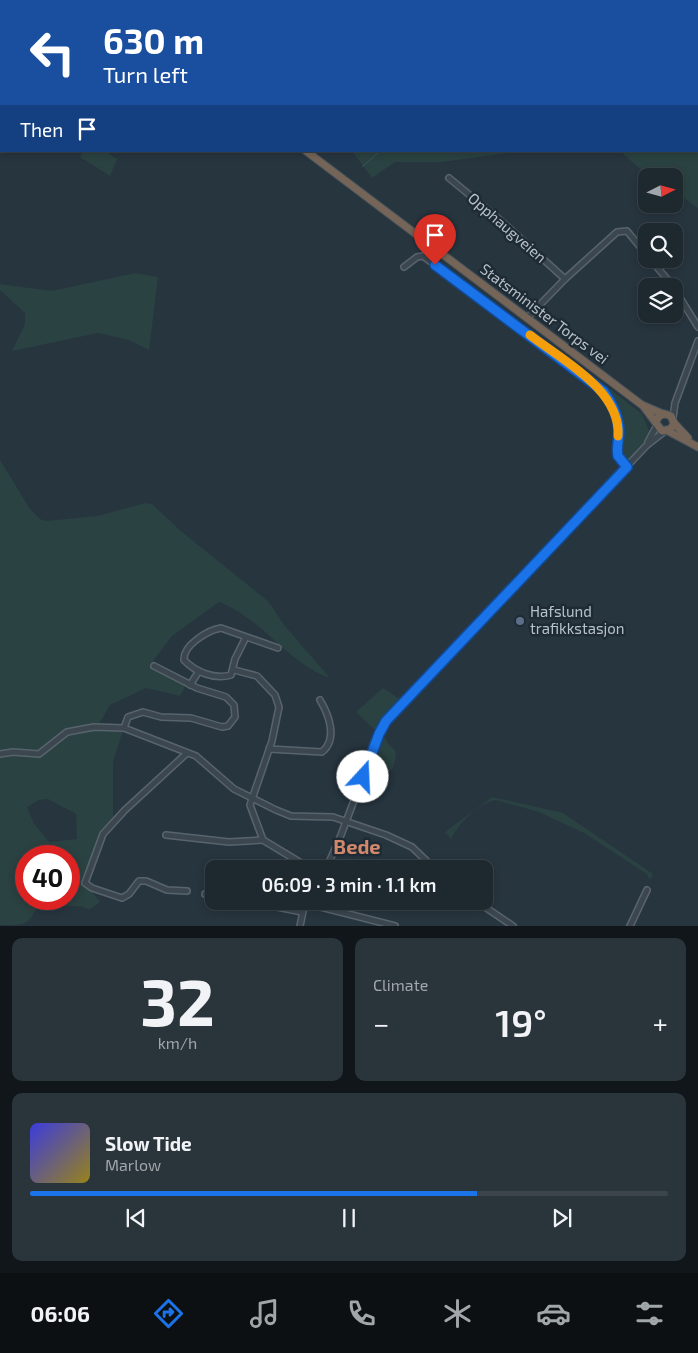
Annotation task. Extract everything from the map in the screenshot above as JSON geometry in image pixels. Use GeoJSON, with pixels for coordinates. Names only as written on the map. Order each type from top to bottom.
{"type":"FeatureCollection","features":[{"type":"Feature","properties":{"kind":"highway","name":"Statsminister Torps vei"},"geometry":{"type":"LineString","coordinates":[[307,152],[642,405],[664,414],[673,421]]}},
{"type":"Feature","properties":{"kind":"highway","name":"Statsminister Torps vei"},"geometry":{"type":"LineString","coordinates":[[642,405],[656,423],[666,431]]}},
{"type":"Feature","properties":{"kind":"highway"},"geometry":{"type":"LineString","coordinates":[[656,423],[664,414]]}},
{"type":"Feature","properties":{"kind":"highway"},"geometry":{"type":"LineString","coordinates":[[673,421],[697,446],[666,431],[673,421]]}},
{"type":"Feature","properties":{"kind":"street","name":"Opphaugveien"},"geometry":{"type":"LineString","coordinates":[[449,178],[500,220],[565,279]]}},
{"type":"Feature","properties":{"kind":"street"},"geometry":{"type":"LineString","coordinates":[[527,318],[565,279],[612,236],[621,231],[629,234],[638,245]]}},
{"type":"Feature","properties":{"kind":"street"},"geometry":{"type":"LineString","coordinates":[[404,267],[417,257],[423,256],[597,386],[614,408],[619,430],[618,456],[627,467]]}},
{"type":"Feature","properties":{"kind":"street"},"geometry":{"type":"LineString","coordinates":[[657,268],[666,278]]}},
{"type":"Feature","properties":{"kind":"street"},"geometry":{"type":"LineString","coordinates":[[683,303],[698,327]]}},
{"type":"Feature","properties":{"kind":"street"},"geometry":{"type":"LineString","coordinates":[[673,421],[675,403],[698,341]]}},
{"type":"Feature","properties":{"kind":"street"},"geometry":{"type":"LineString","coordinates":[[664,414],[675,403]]}},
{"type":"Feature","properties":{"kind":"street"},"geometry":{"type":"LineString","coordinates":[[647,445],[656,423]]}},
{"type":"Feature","properties":{"kind":"street"},"geometry":{"type":"LineString","coordinates":[[330,860],[379,734],[386,721],[647,445],[666,431]]}},
{"type":"Feature","properties":{"kind":"street"},"geometry":{"type":"LineString","coordinates":[[246,637],[231,675],[226,676],[199,671],[187,663],[184,656],[202,636],[221,628],[278,648]]}},
{"type":"Feature","properties":{"kind":"street"},"geometry":{"type":"LineString","coordinates":[[124,728],[128,717],[138,712],[161,717],[191,718],[217,726],[228,726],[232,721],[236,711],[231,701],[222,695],[190,685],[154,666]]}},
{"type":"Feature","properties":{"kind":"street"},"geometry":{"type":"LineString","coordinates":[[234,670],[257,676],[278,702],[278,713],[270,749],[252,798],[251,810],[263,840]]}},
{"type":"Feature","properties":{"kind":"street"},"geometry":{"type":"LineString","coordinates":[[190,685],[199,671]]}},
{"type":"Feature","properties":{"kind":"street"},"geometry":{"type":"LineString","coordinates":[[270,749],[322,752],[325,750],[330,743],[330,726],[320,700]]}},
{"type":"Feature","properties":{"kind":"street"},"geometry":{"type":"LineString","coordinates":[[0,754],[14,752],[39,754],[59,736],[76,730],[107,726],[124,728],[204,761],[234,789],[292,816],[333,817],[346,821],[403,843],[418,852],[426,860]]}},
{"type":"Feature","properties":{"kind":"street"},"geometry":{"type":"LineString","coordinates":[[187,753],[124,810],[104,834],[85,883],[92,888],[122,898],[129,894],[139,881],[146,881],[167,890],[188,891]]}},
{"type":"Feature","properties":{"kind":"street"},"geometry":{"type":"LineString","coordinates":[[166,835],[229,842],[263,840],[296,860]]}},
{"type":"Feature","properties":{"kind":"street"},"geometry":{"type":"LineString","coordinates":[[630,926],[648,890]]}},
{"type":"Feature","properties":{"kind":"street"},"geometry":{"type":"LineString","coordinates":[[292,910],[302,912],[300,926]]}},
{"type":"Feature","properties":{"kind":"street"},"geometry":{"type":"LineString","coordinates":[[335,910],[395,926]]}},
{"type":"Feature","properties":{"kind":"street"},"geometry":{"type":"LineString","coordinates":[[490,910],[514,926]]}},
{"type":"Feature","properties":{"kind":"green space"},"geometry":{"type":"Polygon","coordinates":[[[82,152],[106,152],[117,159],[110,176],[80,157],[82,152]]]}},
{"type":"Feature","properties":{"kind":"green space"},"geometry":{"type":"Polygon","coordinates":[[[353,152],[515,152],[442,162],[395,162],[372,178],[353,152]]]}},
{"type":"Feature","properties":{"kind":"green space"},"geometry":{"type":"Polygon","coordinates":[[[621,152],[698,153],[698,208],[683,197],[683,168],[639,168],[621,152]]]}},
{"type":"Feature","properties":{"kind":"green space"},"geometry":{"type":"Polygon","coordinates":[[[135,273],[158,277],[149,350],[129,340],[98,333],[12,351],[25,324],[25,313],[0,290],[0,284],[52,291],[135,273]]]}},
{"type":"Feature","properties":{"kind":"green space"},"geometry":{"type":"Polygon","coordinates":[[[605,385],[642,414],[650,433],[636,457],[627,467],[618,456],[617,417],[603,391],[605,385]]]}},
{"type":"Feature","properties":{"kind":"green space"},"geometry":{"type":"Polygon","coordinates":[[[0,460],[30,509],[40,519],[46,521],[97,516],[146,503],[152,504],[182,532],[269,602],[284,625],[330,678],[301,662],[262,629],[234,609],[219,602],[172,636],[150,665],[186,685],[180,696],[146,688],[110,705],[99,724],[99,726],[124,728],[113,761],[113,823],[103,834],[85,883],[100,902],[89,910],[80,907],[80,845],[15,845],[15,910],[35,910],[29,920],[17,925],[0,925],[0,460]],[[48,799],[39,800],[27,807],[34,824],[49,842],[77,839],[76,814],[48,799]]]}},
{"type":"Feature","properties":{"kind":"green space"},"geometry":{"type":"Polygon","coordinates":[[[383,688],[404,702],[379,734],[356,712],[383,688]]]}},
{"type":"Feature","properties":{"kind":"green space"},"geometry":{"type":"Polygon","coordinates":[[[384,737],[396,753],[392,770],[368,780],[384,737]]]}},
{"type":"Feature","properties":{"kind":"green space"},"geometry":{"type":"Polygon","coordinates":[[[492,797],[563,813],[653,874],[650,880],[647,874],[584,833],[539,812],[496,800],[476,809],[459,827],[451,839],[445,832],[492,797]]]}},
{"type":"Feature","properties":{"kind":"waterway"},"geometry":{"type":"LineString","coordinates":[[362,167],[379,152]]}},
{"type":"Feature","properties":{"kind":"slow traffic"},"geometry":{"type":"LineString","coordinates":[[530,335],[603,391],[614,408],[617,417],[618,436]]}},
{"type":"Feature","properties":{"kind":"place","name":"Hafslund trafikkstasjon"},"geometry":{"type":"Point","coordinates":[520,621]}},
{"type":"Feature","properties":{"kind":"district","name":"Bede"},"geometry":{"type":"Point","coordinates":[357,847]}},
{"type":"Feature","properties":{"kind":"route"},"geometry":{"type":"LineString","coordinates":[[363,777],[379,734],[386,721],[627,467],[618,456],[619,430],[617,417],[614,408],[603,391],[435,265]]}}]}
